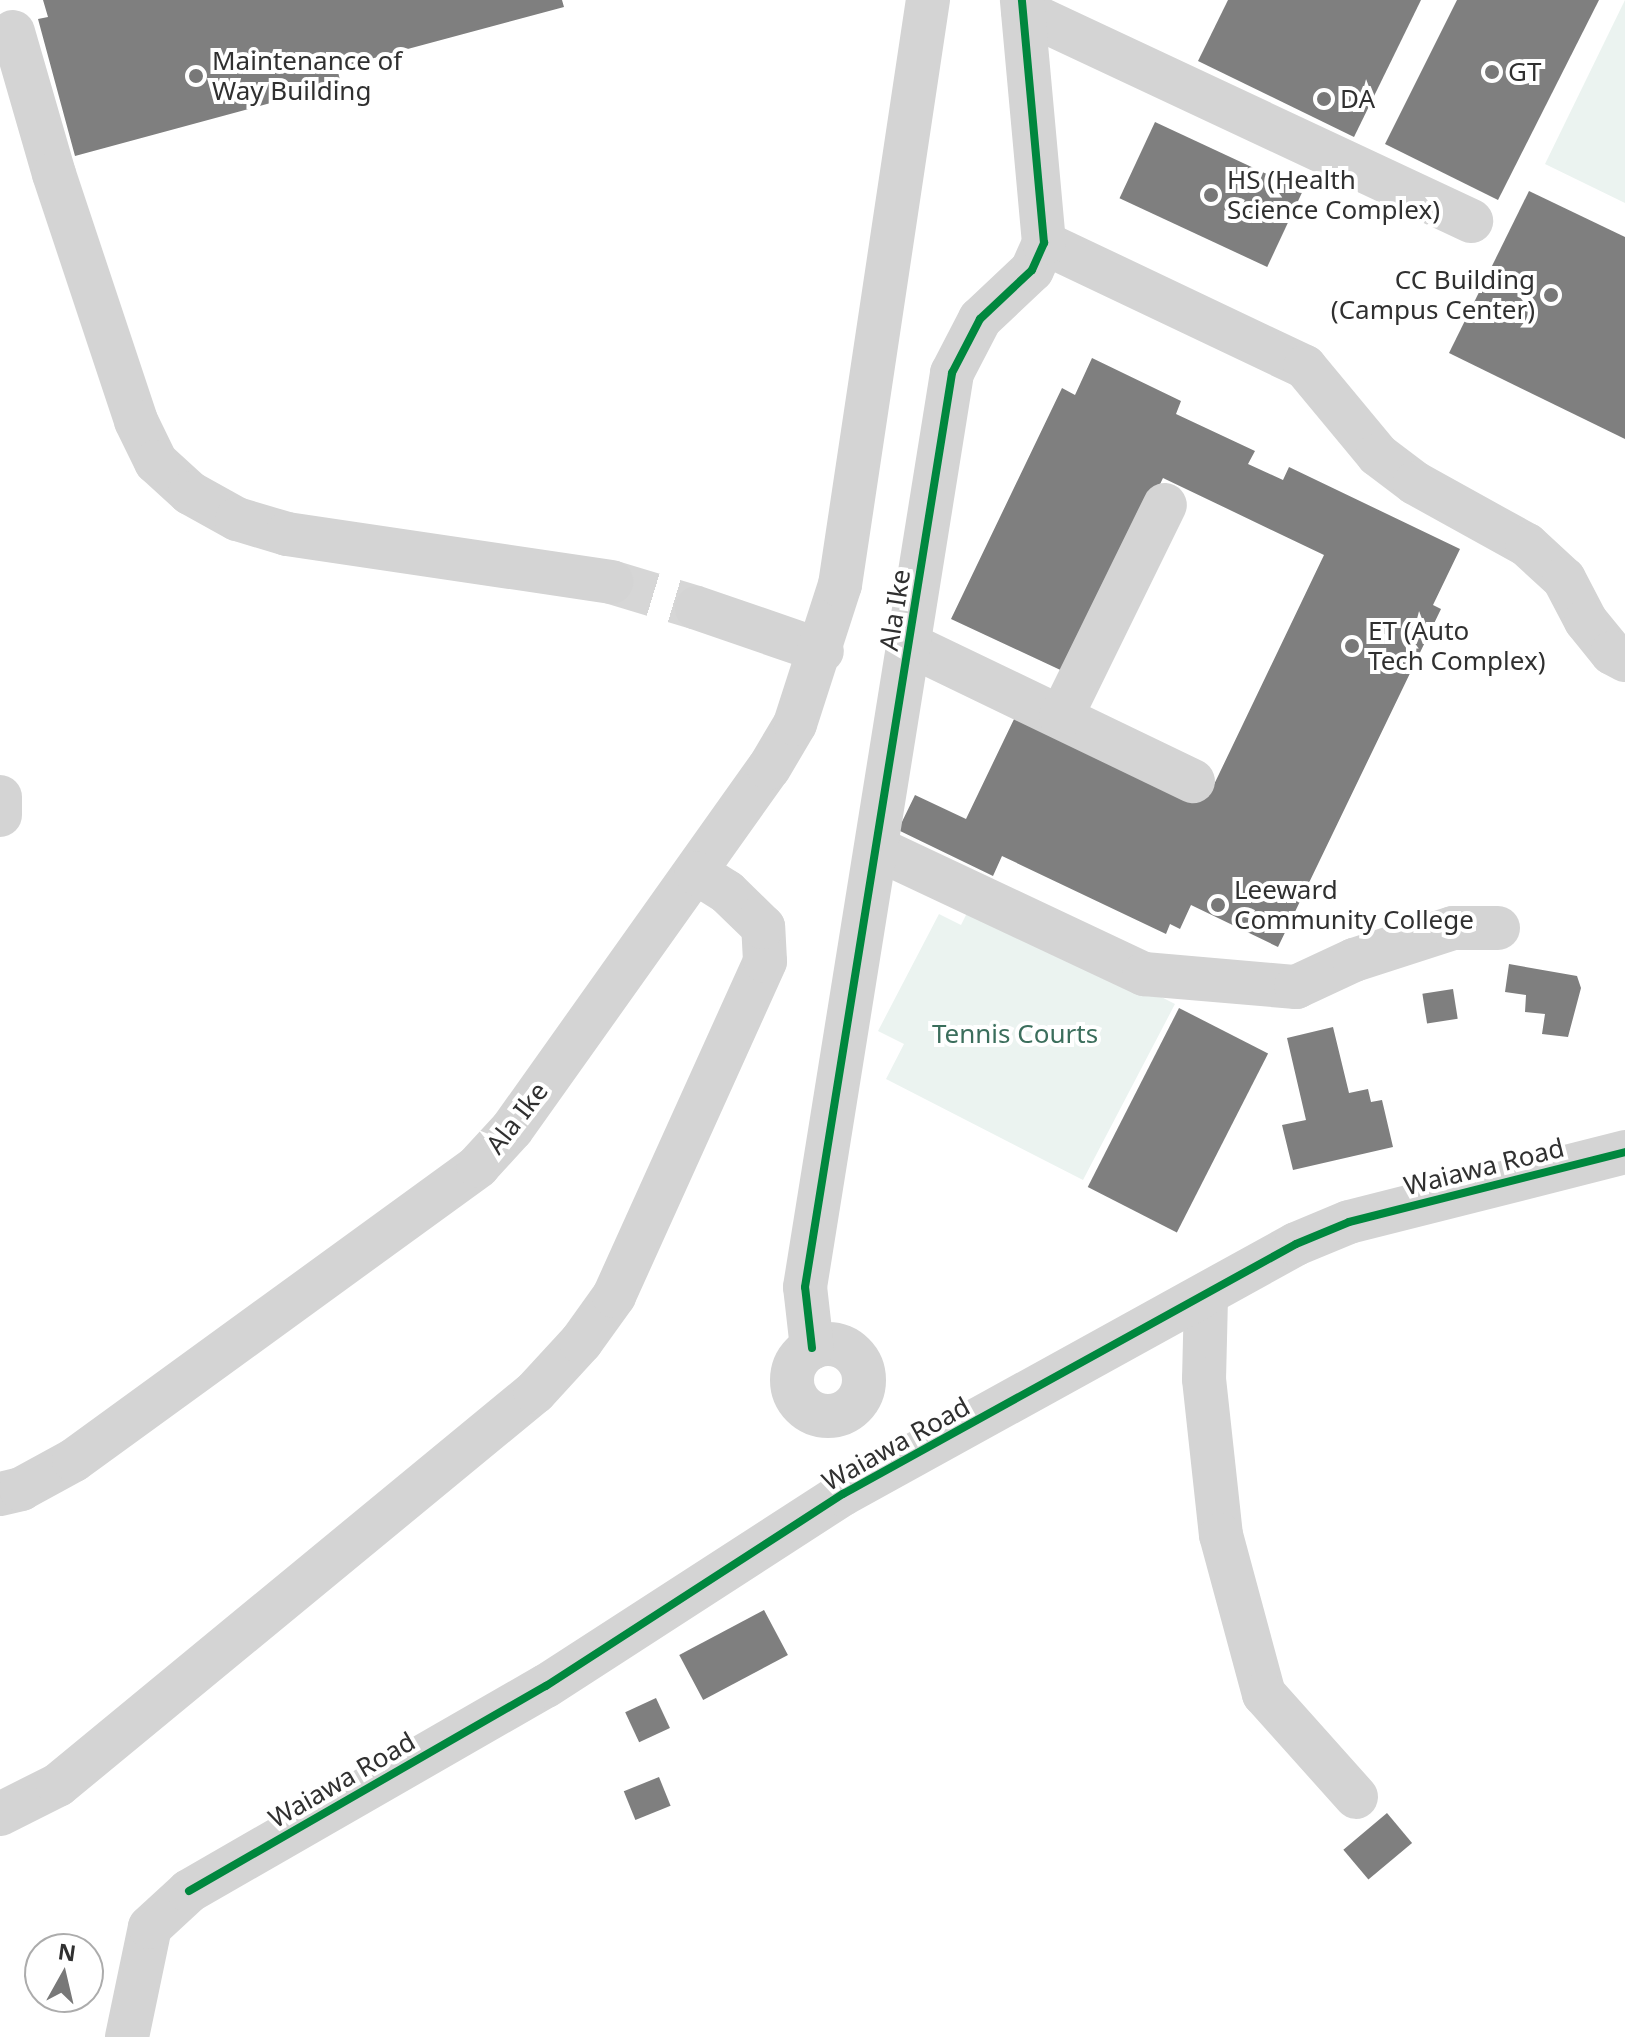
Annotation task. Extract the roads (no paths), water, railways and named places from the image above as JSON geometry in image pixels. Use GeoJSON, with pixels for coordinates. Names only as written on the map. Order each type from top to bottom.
{"type":"FeatureCollection","features":[{"type":"Feature","properties":{"kind":"street","name":"Ala Ike"},"geometry":{"type":"LineString","coordinates":[[0,1494],[21,1489],[74,1460],[478,1166],[512,1129],[697,873],[795,724],[822,651],[840,585],[928,0]]}},
{"type":"Feature","properties":{"kind":"street"},"geometry":{"type":"LineString","coordinates":[[1023,6],[1471,221]]}},
{"type":"Feature","properties":{"kind":"street"},"geometry":{"type":"LineString","coordinates":[[1023,6],[1044,243],[1305,367],[1378,455],[1415,483],[1527,545],[1564,579],[1586,621],[1612,653],[1625,660]]}},
{"type":"Feature","properties":{"kind":"street"},"geometry":{"type":"LineString","coordinates":[[13,32],[54,174],[136,421],[156,462],[190,493],[237,519],[287,534],[611,582]]}},
{"type":"Feature","properties":{"kind":"street","name":"Ala Ike"},"geometry":{"type":"LineString","coordinates":[[812,1348],[805,1287],[878,849],[952,373],[980,319],[1032,270],[1044,243]]}},
{"type":"Feature","properties":{"kind":"street"},"geometry":{"type":"LineString","coordinates":[[1061,717],[1165,505]]}},
{"type":"Feature","properties":{"kind":"street"},"geometry":{"type":"LineString","coordinates":[[697,608],[822,651]]}},
{"type":"Feature","properties":{"kind":"street"},"geometry":{"type":"LineString","coordinates":[[910,645],[1193,781]]}},
{"type":"Feature","properties":{"kind":"street"},"geometry":{"type":"LineString","coordinates":[[0,797],[0,815]]}},
{"type":"Feature","properties":{"kind":"street"},"geometry":{"type":"LineString","coordinates":[[878,849],[1144,974],[1296,987],[1354,960],[1453,928],[1498,928]]}},
{"type":"Feature","properties":{"kind":"street"},"geometry":{"type":"LineString","coordinates":[[0,1814],[58,1785],[535,1392],[581,1342],[614,1296],[765,961],[763,927],[727,892],[697,873]]}},
{"type":"Feature","properties":{"kind":"street","name":"Waiawa Road"},"geometry":{"type":"LineString","coordinates":[[127,2037],[150,1927],[189,1891],[546,1686],[843,1494],[1206,1298],[1296,1244],[1349,1222],[1625,1152]]}},
{"type":"Feature","properties":{"kind":"street"},"geometry":{"type":"LineString","coordinates":[[1206,1298],[1204,1379],[1221,1535],[1264,1694],[1356,1797]]}},
{"type":"Feature","properties":{"kind":"tunnel"},"geometry":{"type":"LineString","coordinates":[[611,582],[697,608]]}},
{"type":"Feature","properties":{"kind":"place","name":"GT"},"geometry":{"type":"Point","coordinates":[1492,72]}},
{"type":"Feature","properties":{"kind":"place","name":"Maintenance of Way Building"},"geometry":{"type":"Point","coordinates":[196,76]}},
{"type":"Feature","properties":{"kind":"place","name":"DA"},"geometry":{"type":"Point","coordinates":[1324,99]}},
{"type":"Feature","properties":{"kind":"place","name":"HS (Health Science Complex)"},"geometry":{"type":"Point","coordinates":[1211,195]}},
{"type":"Feature","properties":{"kind":"place","name":"CC Building (Campus Center)"},"geometry":{"type":"Point","coordinates":[1551,295]}},
{"type":"Feature","properties":{"kind":"place","name":"ET (Auto Tech Complex)"},"geometry":{"type":"Point","coordinates":[1352,646]}},
{"type":"Feature","properties":{"kind":"place","name":"Leeward Community College"},"geometry":{"type":"Point","coordinates":[1218,905]}},
{"type":"Feature","properties":{"kind":"park label","name":"Tennis Courts"},"geometry":{"type":"Point","coordinates":[1015,1034]}}]}
